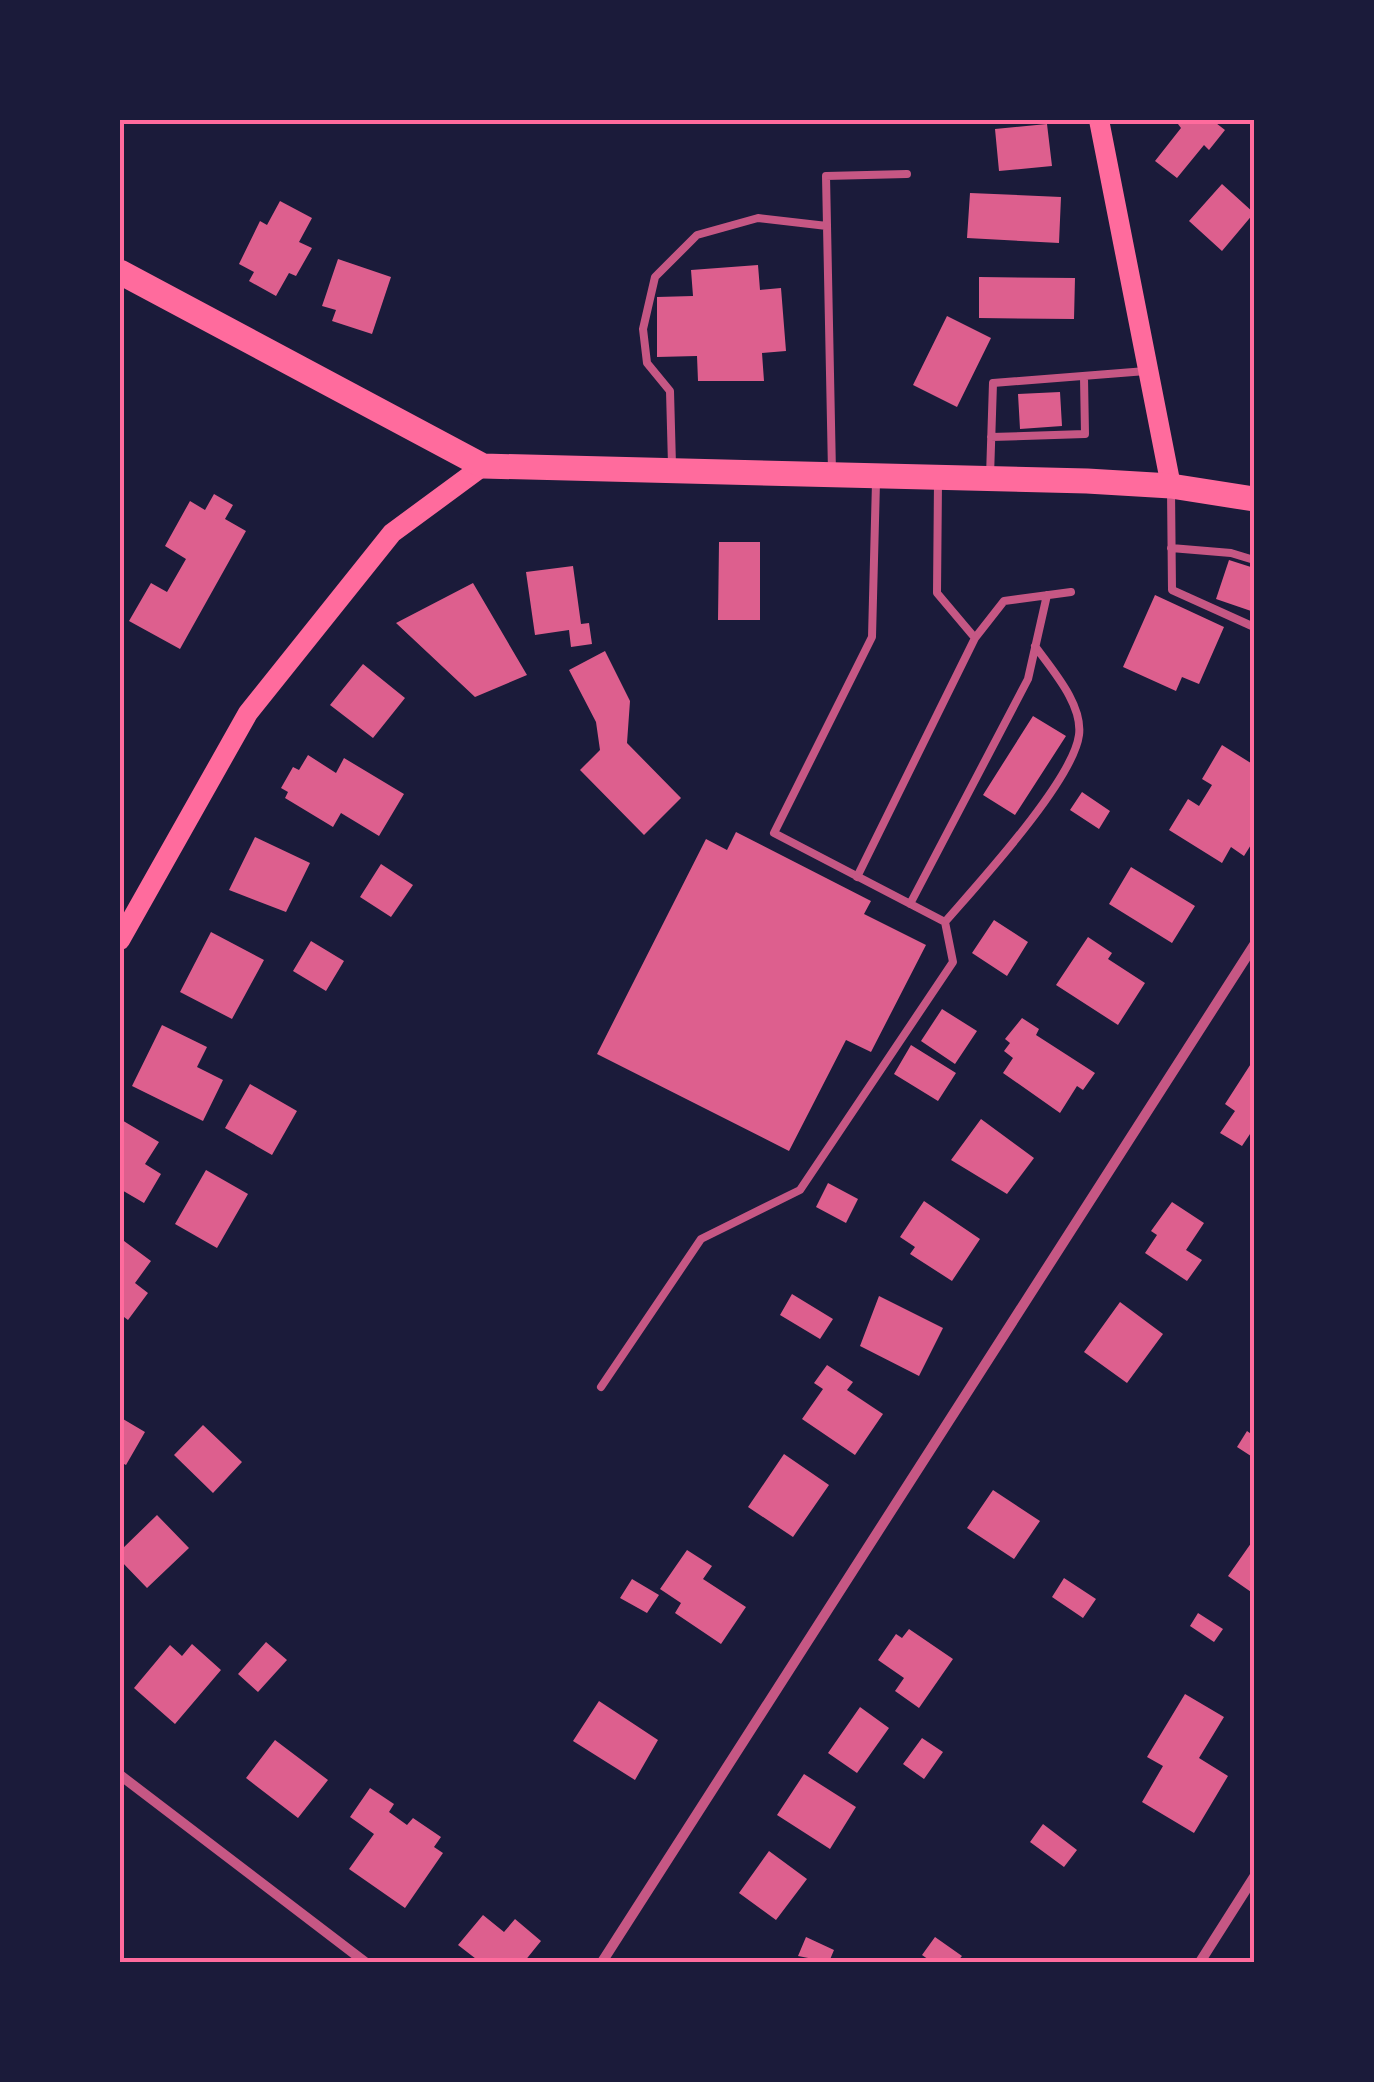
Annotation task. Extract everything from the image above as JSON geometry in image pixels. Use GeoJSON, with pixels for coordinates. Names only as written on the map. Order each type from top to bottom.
{"type":"FeatureCollection","features":[{"type":"Feature","properties":{"kind":"main road"},"geometry":{"type":"LineString","coordinates":[[1099,120],[1171,486]]}},
{"type":"Feature","properties":{"kind":"main road"},"geometry":{"type":"LineString","coordinates":[[120,272],[483,466],[1171,486],[1254,498]]}},
{"type":"Feature","properties":{"kind":"main road"},"geometry":{"type":"LineString","coordinates":[[120,940],[248,714],[392,533],[483,466]]}},
{"type":"Feature","properties":{"kind":"street"},"geometry":{"type":"LineString","coordinates":[[602,1962],[1254,945]]}},
{"type":"Feature","properties":{"kind":"street"},"geometry":{"type":"LineString","coordinates":[[120,1775],[365,1962]]}},
{"type":"Feature","properties":{"kind":"street"},"geometry":{"type":"LineString","coordinates":[[1200,1962],[1254,1878]]}},
{"type":"Feature","properties":{"kind":"lane"},"geometry":{"type":"LineString","coordinates":[[832,477],[826,176],[908,174]]}},
{"type":"Feature","properties":{"kind":"lane"},"geometry":{"type":"LineString","coordinates":[[672,473],[670,391],[647,363],[643,329],[655,277],[697,236],[758,218],[827,226]]}},
{"type":"Feature","properties":{"kind":"lane"},"geometry":{"type":"LineString","coordinates":[[990,479],[993,383],[1150,370]]}},
{"type":"Feature","properties":{"kind":"lane"},"geometry":{"type":"LineString","coordinates":[[992,437],[1085,434],[1084,378]]}},
{"type":"Feature","properties":{"kind":"lane"},"geometry":{"type":"LineString","coordinates":[[876,478],[872,637],[774,833],[945,922]]}},
{"type":"Feature","properties":{"kind":"lane"},"geometry":{"type":"LineString","coordinates":[[938,478],[938,593],[974,638]]}},
{"type":"Feature","properties":{"kind":"lane"},"geometry":{"type":"LineString","coordinates":[[1171,486],[1172,590],[1254,628]]}},
{"type":"Feature","properties":{"kind":"lane"},"geometry":{"type":"LineString","coordinates":[[1171,548],[1230,552],[1254,560]]}},
{"type":"Feature","properties":{"kind":"lane"},"geometry":{"type":"LineString","coordinates":[[858,877],[974,638],[1004,600],[1071,592]]}},
{"type":"Feature","properties":{"kind":"lane"},"geometry":{"type":"LineString","coordinates":[[910,904],[1028,678],[1047,595]]}},
{"type":"Feature","properties":{"kind":"lane"},"geometry":{"type":"LineString","coordinates":[[945,922],[1021,834],[1072,755],[1079,736],[1069,697],[1035,646]]}},
{"type":"Feature","properties":{"kind":"lane"},"geometry":{"type":"LineString","coordinates":[[600,1387],[701,1239],[800,1190],[953,962],[945,922]]}},
{"type":"Feature","properties":{"kind":"building"},"geometry":{"type":"Polygon","coordinates":[[[1175,120],[1212,120],[1225,130],[1209,150],[1204,145],[1177,178],[1155,161],[1181,128],[1175,120]]]}},
{"type":"Feature","properties":{"kind":"building"},"geometry":{"type":"Polygon","coordinates":[[[1047,124],[1052,166],[999,171],[995,129],[1047,124]]]}},
{"type":"Feature","properties":{"kind":"building"},"geometry":{"type":"Polygon","coordinates":[[[1222,184],[1254,213],[1222,251],[1189,221],[1222,184]]]}},
{"type":"Feature","properties":{"kind":"building"},"geometry":{"type":"Polygon","coordinates":[[[970,193],[1061,197],[1059,243],[967,238],[970,193]]]}},
{"type":"Feature","properties":{"kind":"building"},"geometry":{"type":"Polygon","coordinates":[[[280,201],[312,218],[299,242],[312,248],[296,276],[289,273],[276,296],[249,281],[254,272],[239,264],[260,221],[267,225],[280,201]]]}},
{"type":"Feature","properties":{"kind":"building"},"geometry":{"type":"Polygon","coordinates":[[[338,259],[391,277],[372,334],[332,321],[336,310],[322,306],[338,259]]]}},
{"type":"Feature","properties":{"kind":"building"},"geometry":{"type":"Polygon","coordinates":[[[758,265],[760,290],[781,288],[786,351],[762,353],[764,381],[698,381],[697,356],[657,357],[657,297],[693,296],[691,270],[758,265]]]}},
{"type":"Feature","properties":{"kind":"building"},"geometry":{"type":"Polygon","coordinates":[[[979,277],[1075,278],[1074,319],[979,318],[979,277]]]}},
{"type":"Feature","properties":{"kind":"building"},"geometry":{"type":"Polygon","coordinates":[[[947,316],[991,338],[957,407],[913,385],[947,316]]]}},
{"type":"Feature","properties":{"kind":"building"},"geometry":{"type":"Polygon","coordinates":[[[1060,392],[1062,426],[1020,429],[1018,394],[1060,392]]]}},
{"type":"Feature","properties":{"kind":"building"},"geometry":{"type":"Polygon","coordinates":[[[214,494],[233,505],[225,519],[246,531],[180,649],[129,621],[151,583],[167,592],[186,559],[165,546],[190,501],[205,510],[214,494]]]}},
{"type":"Feature","properties":{"kind":"building"},"geometry":{"type":"Polygon","coordinates":[[[719,542],[760,542],[760,620],[718,620],[719,542]]]}},
{"type":"Feature","properties":{"kind":"building"},"geometry":{"type":"Polygon","coordinates":[[[1229,560],[1254,568],[1254,612],[1216,599],[1229,560]]]}},
{"type":"Feature","properties":{"kind":"building"},"geometry":{"type":"Polygon","coordinates":[[[573,566],[581,624],[589,623],[592,644],[571,647],[569,630],[535,635],[526,572],[573,566]]]}},
{"type":"Feature","properties":{"kind":"building"},"geometry":{"type":"Polygon","coordinates":[[[473,583],[527,675],[475,697],[396,623],[473,583]]]}},
{"type":"Feature","properties":{"kind":"building"},"geometry":{"type":"Polygon","coordinates":[[[1155,595],[1224,627],[1199,684],[1182,677],[1176,691],[1123,667],[1155,595]]]}},
{"type":"Feature","properties":{"kind":"building"},"geometry":{"type":"Polygon","coordinates":[[[605,651],[630,701],[627,743],[681,798],[644,835],[580,770],[600,750],[596,722],[569,670],[605,651]]]}},
{"type":"Feature","properties":{"kind":"building"},"geometry":{"type":"Polygon","coordinates":[[[363,664],[405,698],[373,738],[330,705],[363,664]]]}},
{"type":"Feature","properties":{"kind":"building"},"geometry":{"type":"Polygon","coordinates":[[[1033,716],[1066,736],[1015,815],[983,795],[1033,716]]]}},
{"type":"Feature","properties":{"kind":"building"},"geometry":{"type":"Polygon","coordinates":[[[1222,745],[1254,765],[1254,840],[1244,856],[1231,847],[1222,863],[1169,830],[1188,799],[1199,806],[1212,785],[1202,779],[1222,745]]]}},
{"type":"Feature","properties":{"kind":"building"},"geometry":{"type":"Polygon","coordinates":[[[308,755],[336,773],[344,758],[404,794],[379,836],[341,813],[333,827],[285,798],[288,792],[281,788],[293,767],[299,770],[308,755]]]}},
{"type":"Feature","properties":{"kind":"building"},"geometry":{"type":"Polygon","coordinates":[[[1082,792],[1110,811],[1099,829],[1070,810],[1082,792]]]}},
{"type":"Feature","properties":{"kind":"building"},"geometry":{"type":"Polygon","coordinates":[[[736,832],[871,901],[864,914],[926,945],[871,1052],[846,1040],[789,1151],[597,1054],[706,839],[727,850],[736,832]]]}},
{"type":"Feature","properties":{"kind":"building"},"geometry":{"type":"Polygon","coordinates":[[[255,837],[310,863],[286,912],[229,890],[255,837]]]}},
{"type":"Feature","properties":{"kind":"building"},"geometry":{"type":"Polygon","coordinates":[[[381,864],[413,885],[391,917],[360,897],[381,864]]]}},
{"type":"Feature","properties":{"kind":"building"},"geometry":{"type":"Polygon","coordinates":[[[1131,867],[1195,906],[1172,943],[1109,904],[1131,867]]]}},
{"type":"Feature","properties":{"kind":"building"},"geometry":{"type":"Polygon","coordinates":[[[994,920],[1028,942],[1007,976],[972,953],[994,920]]]}},
{"type":"Feature","properties":{"kind":"building"},"geometry":{"type":"Polygon","coordinates":[[[211,932],[264,960],[232,1019],[180,992],[211,932]]]}},
{"type":"Feature","properties":{"kind":"building"},"geometry":{"type":"Polygon","coordinates":[[[1088,937],[1112,953],[1108,959],[1145,983],[1118,1025],[1056,985],[1088,937]]]}},
{"type":"Feature","properties":{"kind":"building"},"geometry":{"type":"Polygon","coordinates":[[[311,941],[344,961],[326,991],[293,971],[311,941]]]}},
{"type":"Feature","properties":{"kind":"building"},"geometry":{"type":"Polygon","coordinates":[[[942,1009],[977,1031],[955,1064],[921,1041],[942,1009]]]}},
{"type":"Feature","properties":{"kind":"building"},"geometry":{"type":"Polygon","coordinates":[[[1022,1018],[1039,1029],[1036,1035],[1095,1073],[1083,1090],[1077,1086],[1060,1113],[1003,1073],[1013,1058],[1004,1051],[1010,1043],[1005,1039],[1022,1018]]]}},
{"type":"Feature","properties":{"kind":"building"},"geometry":{"type":"Polygon","coordinates":[[[162,1025],[207,1047],[197,1067],[223,1080],[203,1121],[132,1086],[162,1025]]]}},
{"type":"Feature","properties":{"kind":"building"},"geometry":{"type":"Polygon","coordinates":[[[911,1045],[956,1073],[938,1101],[894,1074],[911,1045]]]}},
{"type":"Feature","properties":{"kind":"building"},"geometry":{"type":"Polygon","coordinates":[[[1254,1059],[1254,1128],[1242,1146],[1220,1133],[1235,1111],[1225,1104],[1254,1059]]]}},
{"type":"Feature","properties":{"kind":"building"},"geometry":{"type":"Polygon","coordinates":[[[250,1084],[297,1111],[272,1155],[225,1128],[250,1084]]]}},
{"type":"Feature","properties":{"kind":"building"},"geometry":{"type":"Polygon","coordinates":[[[120,1119],[159,1142],[145,1164],[161,1174],[144,1203],[120,1189],[120,1119]]]}},
{"type":"Feature","properties":{"kind":"building"},"geometry":{"type":"Polygon","coordinates":[[[981,1119],[1034,1158],[1007,1194],[951,1160],[981,1119]]]}},
{"type":"Feature","properties":{"kind":"building"},"geometry":{"type":"Polygon","coordinates":[[[206,1170],[248,1194],[217,1248],[175,1224],[206,1170]]]}},
{"type":"Feature","properties":{"kind":"building"},"geometry":{"type":"Polygon","coordinates":[[[828,1183],[858,1199],[846,1223],[816,1207],[828,1183]]]}},
{"type":"Feature","properties":{"kind":"building"},"geometry":{"type":"Polygon","coordinates":[[[924,1201],[980,1239],[952,1281],[910,1254],[915,1247],[900,1237],[924,1201]]]}},
{"type":"Feature","properties":{"kind":"building"},"geometry":{"type":"Polygon","coordinates":[[[1172,1202],[1204,1223],[1186,1250],[1202,1260],[1187,1281],[1145,1253],[1157,1235],[1151,1231],[1172,1202]]]}},
{"type":"Feature","properties":{"kind":"building"},"geometry":{"type":"Polygon","coordinates":[[[120,1238],[151,1261],[135,1283],[148,1293],[128,1320],[120,1314],[120,1238]]]}},
{"type":"Feature","properties":{"kind":"building"},"geometry":{"type":"Polygon","coordinates":[[[792,1294],[833,1319],[820,1339],[780,1315],[792,1294]]]}},
{"type":"Feature","properties":{"kind":"building"},"geometry":{"type":"Polygon","coordinates":[[[879,1296],[943,1328],[919,1376],[860,1346],[879,1296]]]}},
{"type":"Feature","properties":{"kind":"building"},"geometry":{"type":"Polygon","coordinates":[[[1120,1302],[1163,1334],[1127,1383],[1084,1352],[1120,1302]]]}},
{"type":"Feature","properties":{"kind":"building"},"geometry":{"type":"Polygon","coordinates":[[[827,1365],[853,1382],[847,1390],[883,1414],[855,1455],[802,1419],[823,1389],[814,1383],[827,1365]]]}},
{"type":"Feature","properties":{"kind":"building"},"geometry":{"type":"Polygon","coordinates":[[[123,1419],[145,1432],[126,1465],[120,1462],[123,1419]]]}},
{"type":"Feature","properties":{"kind":"building"},"geometry":{"type":"Polygon","coordinates":[[[203,1425],[242,1462],[213,1493],[174,1455],[203,1425]]]}},
{"type":"Feature","properties":{"kind":"building"},"geometry":{"type":"Polygon","coordinates":[[[1247,1431],[1254,1436],[1254,1458],[1237,1447],[1247,1431]]]}},
{"type":"Feature","properties":{"kind":"building"},"geometry":{"type":"Polygon","coordinates":[[[784,1454],[829,1485],[793,1537],[748,1507],[784,1454]]]}},
{"type":"Feature","properties":{"kind":"building"},"geometry":{"type":"Polygon","coordinates":[[[993,1490],[1040,1521],[1014,1559],[967,1528],[993,1490]]]}},
{"type":"Feature","properties":{"kind":"building"},"geometry":{"type":"Polygon","coordinates":[[[157,1515],[189,1548],[147,1588],[120,1560],[120,1551],[157,1515]]]}},
{"type":"Feature","properties":{"kind":"building"},"geometry":{"type":"Polygon","coordinates":[[[1254,1539],[1254,1594],[1228,1576],[1254,1539]]]}},
{"type":"Feature","properties":{"kind":"building"},"geometry":{"type":"Polygon","coordinates":[[[687,1550],[712,1566],[703,1579],[746,1607],[721,1644],[675,1613],[681,1603],[660,1589],[687,1550]]]}},
{"type":"Feature","properties":{"kind":"building"},"geometry":{"type":"Polygon","coordinates":[[[1064,1578],[1096,1599],[1083,1618],[1052,1597],[1064,1578]]]}},
{"type":"Feature","properties":{"kind":"building"},"geometry":{"type":"Polygon","coordinates":[[[632,1579],[659,1595],[647,1613],[620,1598],[632,1579]]]}},
{"type":"Feature","properties":{"kind":"building"},"geometry":{"type":"Polygon","coordinates":[[[1198,1613],[1223,1629],[1214,1642],[1190,1626],[1198,1613]]]}},
{"type":"Feature","properties":{"kind":"building"},"geometry":{"type":"Polygon","coordinates":[[[909,1629],[953,1659],[919,1708],[895,1691],[904,1678],[878,1660],[896,1634],[902,1638],[909,1629]]]}},
{"type":"Feature","properties":{"kind":"building"},"geometry":{"type":"Polygon","coordinates":[[[266,1642],[287,1660],[258,1692],[238,1674],[266,1642]]]}},
{"type":"Feature","properties":{"kind":"building"},"geometry":{"type":"Polygon","coordinates":[[[192,1644],[221,1670],[175,1724],[134,1688],[170,1645],[182,1656],[192,1644]]]}},
{"type":"Feature","properties":{"kind":"building"},"geometry":{"type":"Polygon","coordinates":[[[1185,1694],[1224,1717],[1199,1758],[1228,1776],[1194,1833],[1142,1802],[1163,1766],[1147,1757],[1185,1694]]]}},
{"type":"Feature","properties":{"kind":"building"},"geometry":{"type":"Polygon","coordinates":[[[599,1701],[658,1740],[635,1780],[573,1741],[599,1701]]]}},
{"type":"Feature","properties":{"kind":"building"},"geometry":{"type":"Polygon","coordinates":[[[860,1707],[889,1728],[857,1773],[828,1753],[860,1707]]]}},
{"type":"Feature","properties":{"kind":"building"},"geometry":{"type":"Polygon","coordinates":[[[922,1738],[943,1752],[924,1779],[903,1764],[922,1738]]]}},
{"type":"Feature","properties":{"kind":"building"},"geometry":{"type":"Polygon","coordinates":[[[275,1740],[328,1780],[298,1818],[246,1778],[275,1740]]]}},
{"type":"Feature","properties":{"kind":"building"},"geometry":{"type":"Polygon","coordinates":[[[804,1774],[856,1807],[830,1849],[777,1815],[804,1774]]]}},
{"type":"Feature","properties":{"kind":"building"},"geometry":{"type":"Polygon","coordinates":[[[370,1788],[394,1804],[389,1812],[407,1825],[413,1818],[441,1837],[434,1847],[443,1853],[405,1908],[349,1869],[374,1834],[350,1817],[370,1788]]]}},
{"type":"Feature","properties":{"kind":"building"},"geometry":{"type":"Polygon","coordinates":[[[1043,1824],[1077,1850],[1064,1867],[1030,1842],[1043,1824]]]}},
{"type":"Feature","properties":{"kind":"building"},"geometry":{"type":"Polygon","coordinates":[[[769,1851],[807,1879],[776,1920],[739,1893],[769,1851]]]}},
{"type":"Feature","properties":{"kind":"building"},"geometry":{"type":"Polygon","coordinates":[[[483,1915],[504,1932],[515,1919],[541,1941],[524,1962],[480,1962],[458,1945],[483,1915]]]}},
{"type":"Feature","properties":{"kind":"building"},"geometry":{"type":"Polygon","coordinates":[[[806,1937],[834,1950],[829,1962],[798,1956],[806,1937]]]}},
{"type":"Feature","properties":{"kind":"building"},"geometry":{"type":"Polygon","coordinates":[[[935,1937],[962,1956],[957,1962],[932,1962],[922,1955],[935,1937]]]}}]}
